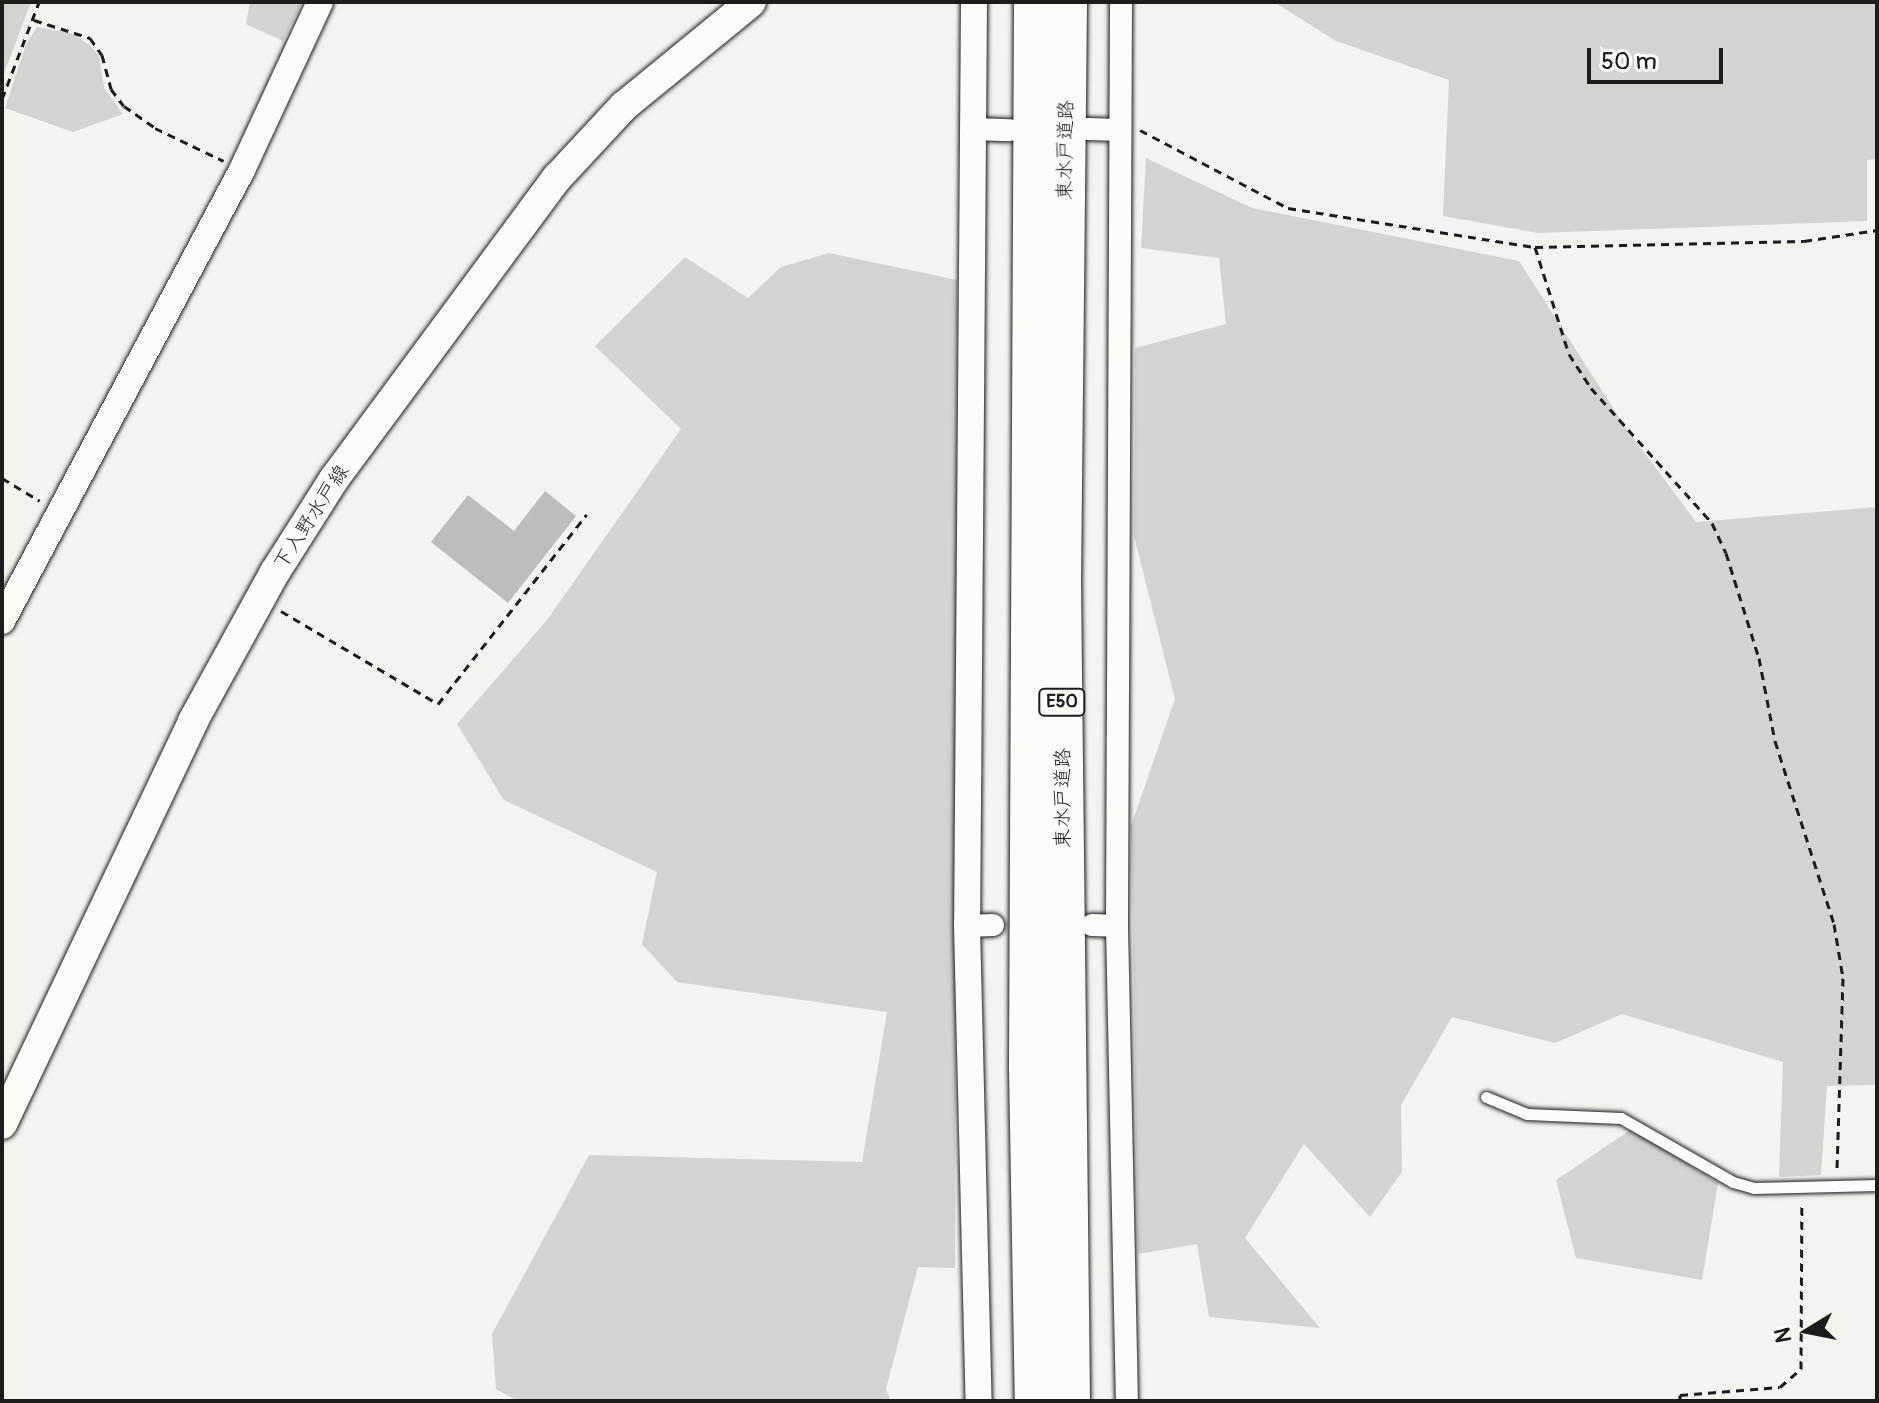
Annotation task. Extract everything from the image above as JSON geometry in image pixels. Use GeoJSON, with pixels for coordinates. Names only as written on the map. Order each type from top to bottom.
{"type":"FeatureCollection","features":[{"type":"Feature","properties":{"kind":"highway","name":"東水戸道路"},"geometry":{"type":"LineString","coordinates":[[1034,2],[1029,1068],[1035,1401]]}},
{"type":"Feature","properties":{"kind":"highway","name":"東水戸道路"},"geometry":{"type":"LineString","coordinates":[[1067,2],[1061,598],[1070,1401]]}},
{"type":"Feature","properties":{"kind":"main road","name":"下入野水戸線"},"geometry":{"type":"LineString","coordinates":[[2,1124],[193,721],[260,598],[334,479],[548,188],[624,106],[751,2]]}},
{"type":"Feature","properties":{"kind":"street"},"geometry":{"type":"LineString","coordinates":[[2,621],[242,170],[320,2]]}},
{"type":"Feature","properties":{"kind":"street"},"geometry":{"type":"LineString","coordinates":[[974,2],[980,926],[979,1401]]}},
{"type":"Feature","properties":{"kind":"street"},"geometry":{"type":"LineString","coordinates":[[1121,2],[1117,926],[1127,1401]]}},
{"type":"Feature","properties":{"kind":"street"},"geometry":{"type":"LineString","coordinates":[[974,129],[1010,130]]}},
{"type":"Feature","properties":{"kind":"street"},"geometry":{"type":"LineString","coordinates":[[1088,129],[1119,130]]}},
{"type":"Feature","properties":{"kind":"street"},"geometry":{"type":"LineString","coordinates":[[1092,925],[1117,926]]}},
{"type":"Feature","properties":{"kind":"lane"},"geometry":{"type":"LineString","coordinates":[[1486,1097],[1527,1114],[1621,1118],[1733,1182],[1754,1188],[1877,1185]]}},
{"type":"Feature","properties":{"kind":"path"},"geometry":{"type":"LineString","coordinates":[[2,99],[21,40],[34,20],[39,2]]}},
{"type":"Feature","properties":{"kind":"path"},"geometry":{"type":"LineString","coordinates":[[34,20],[90,38],[102,55],[111,89],[124,106],[155,128],[242,170]]}},
{"type":"Feature","properties":{"kind":"path"},"geometry":{"type":"LineString","coordinates":[[1119,130],[1135,128],[1288,208],[1535,247],[1804,241],[1877,230]]}},
{"type":"Feature","properties":{"kind":"path"},"geometry":{"type":"LineString","coordinates":[[1535,247],[1569,354],[1591,388],[1712,523],[1726,553],[1841,965],[1835,1165],[1842,1186]]}},
{"type":"Feature","properties":{"kind":"path"},"geometry":{"type":"LineString","coordinates":[[2,478],[60,513]]}},
{"type":"Feature","properties":{"kind":"path"},"geometry":{"type":"LineString","coordinates":[[260,598],[438,704],[587,514]]}},
{"type":"Feature","properties":{"kind":"path"},"geometry":{"type":"LineString","coordinates":[[1680,1401],[1680,1395],[1780,1387],[1801,1369],[1802,1187]]}},
{"type":"Feature","properties":{"kind":"shaded area"},"geometry":{"type":"Polygon","coordinates":[[[2,2],[31,2],[2,79],[2,2]]]}},
{"type":"Feature","properties":{"kind":"shaded area"},"geometry":{"type":"Polygon","coordinates":[[[250,2],[302,2],[283,41],[246,24],[250,2]]]}},
{"type":"Feature","properties":{"kind":"shaded area"},"geometry":{"type":"Polygon","coordinates":[[[1274,2],[1877,2],[1877,159],[1867,160],[1867,221],[1538,233],[1443,216],[1449,80],[1336,41],[1274,2]]]}},
{"type":"Feature","properties":{"kind":"shaded area"},"geometry":{"type":"Polygon","coordinates":[[[37,27],[74,34],[99,55],[104,88],[123,114],[73,132],[5,108],[26,44],[37,27]]]}},
{"type":"Feature","properties":{"kind":"shaded area"},"geometry":{"type":"Polygon","coordinates":[[[1146,158],[1252,208],[1519,261],[1626,428],[1696,522],[1877,507],[1877,1085],[1827,1086],[1821,1175],[1779,1177],[1783,1062],[1622,1014],[1555,1043],[1452,1017],[1401,1105],[1402,1172],[1370,1217],[1304,1144],[1245,1238],[1320,1328],[1209,1317],[1197,1244],[1138,1254],[1131,826],[1175,699],[1134,536],[1135,348],[1226,324],[1219,258],[1141,248],[1146,158]]]}},
{"type":"Feature","properties":{"kind":"shaded area"},"geometry":{"type":"Polygon","coordinates":[[[829,253],[957,280],[955,1268],[918,1267],[886,1389],[891,1401],[517,1401],[496,1389],[492,1334],[589,1155],[862,1162],[887,1012],[677,982],[642,944],[657,872],[504,800],[457,724],[547,620],[681,429],[595,346],[685,257],[748,298],[781,267],[829,253]]]}},
{"type":"Feature","properties":{"kind":"shaded area"},"geometry":{"type":"Polygon","coordinates":[[[1632,1129],[1718,1183],[1702,1280],[1576,1258],[1556,1180],[1632,1129]]]}},
{"type":"Feature","properties":{"kind":"building"},"geometry":{"type":"Polygon","coordinates":[[[545,491],[576,516],[508,603],[431,542],[468,495],[514,531],[545,491]]]}}]}
